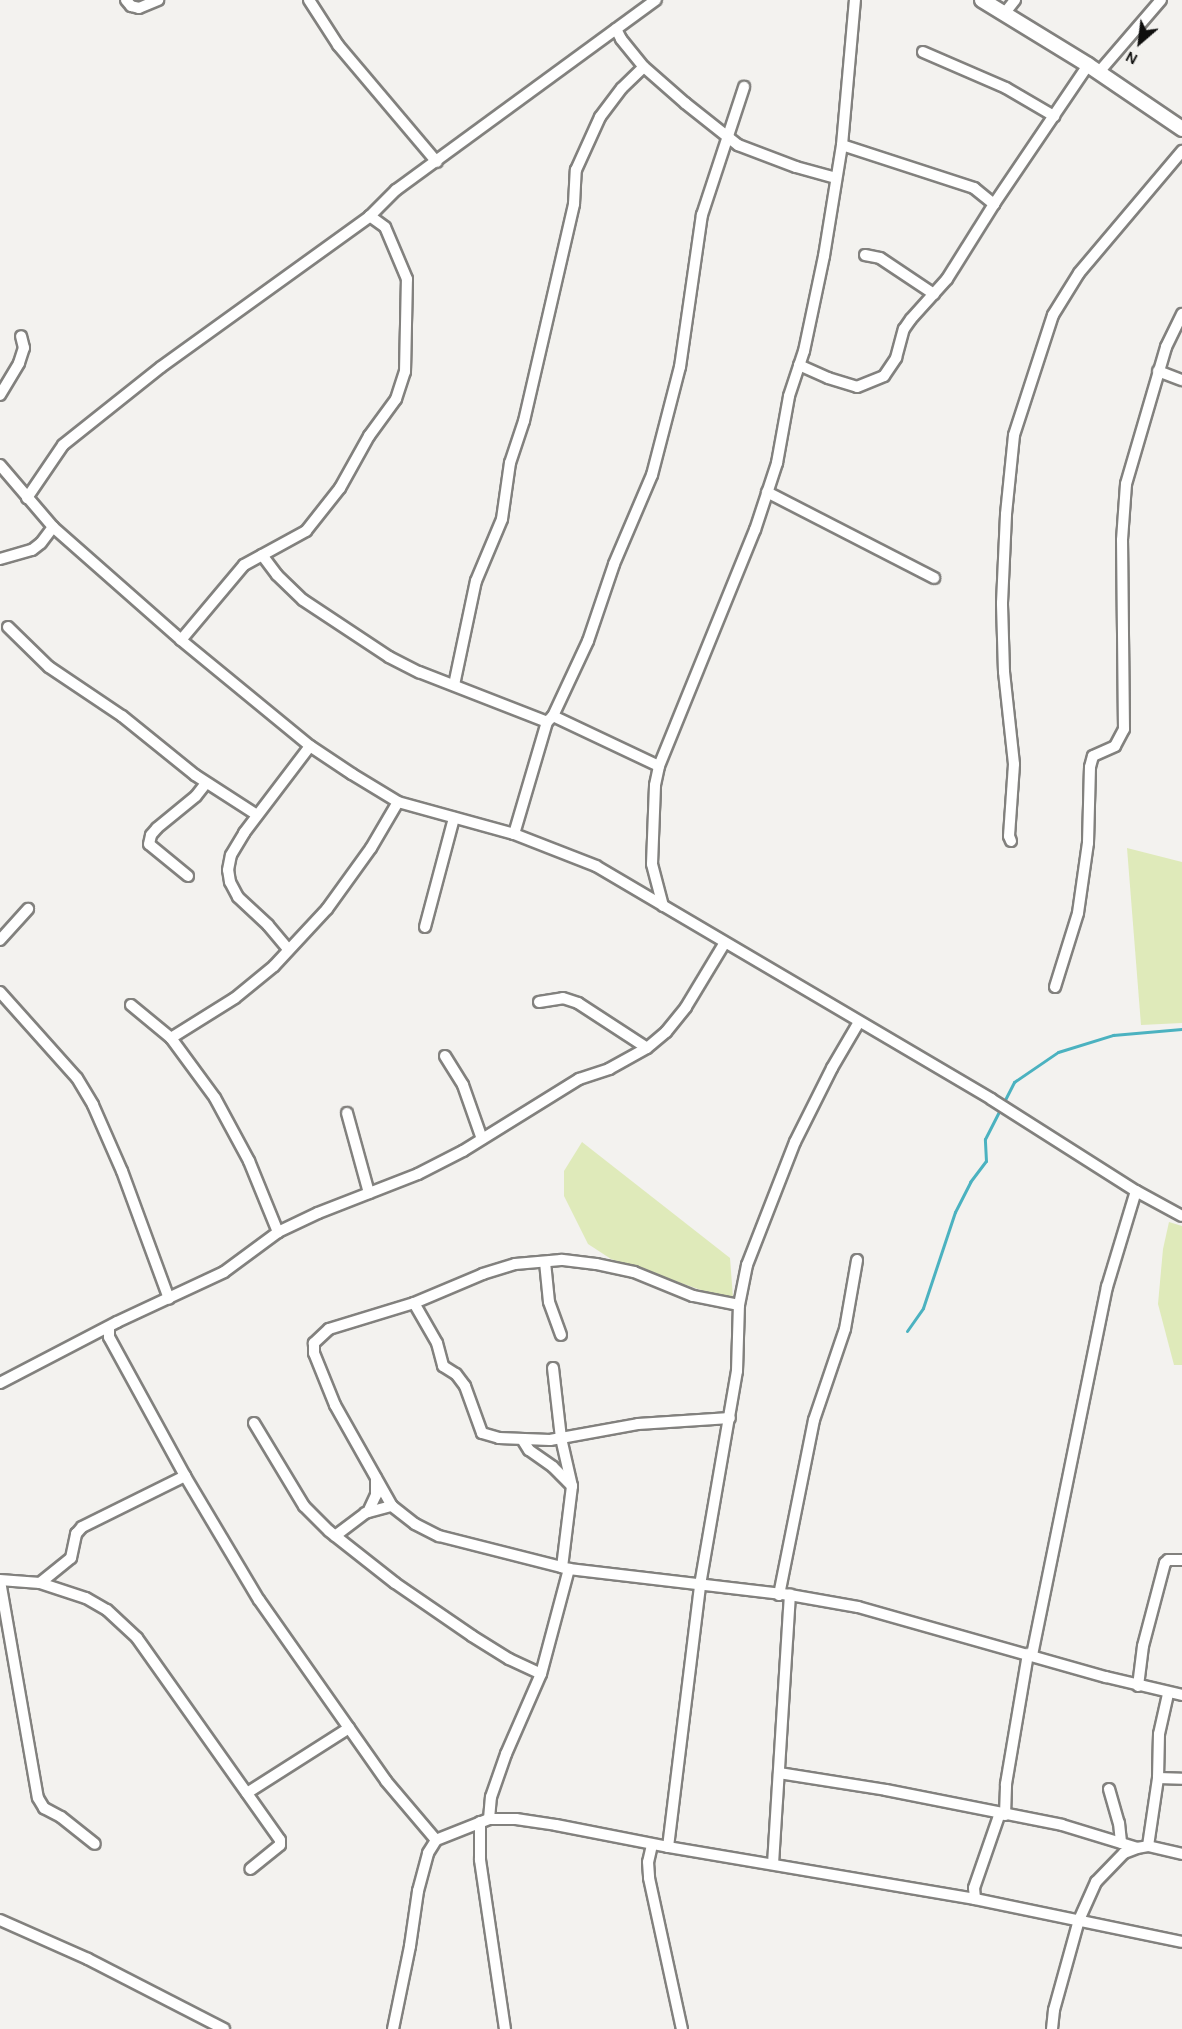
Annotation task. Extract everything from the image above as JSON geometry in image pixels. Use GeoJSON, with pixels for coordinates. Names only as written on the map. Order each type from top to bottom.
{"type":"FeatureCollection","features":[{"type":"Feature","properties":{"kind":"street"},"geometry":{"type":"LineString","coordinates":[[126,0],[131,6],[139,8],[158,0]]}},
{"type":"Feature","properties":{"kind":"street"},"geometry":{"type":"LineString","coordinates":[[309,0],[338,45],[437,162]]}},
{"type":"Feature","properties":{"kind":"street"},"geometry":{"type":"LineString","coordinates":[[27,498],[63,445],[161,367],[375,218],[384,201],[656,0]]}},
{"type":"Feature","properties":{"kind":"street"},"geometry":{"type":"LineString","coordinates":[[663,906],[652,864],[655,785],[659,766],[755,530],[767,492],[824,256],[842,145],[855,0]]}},
{"type":"Feature","properties":{"kind":"street"},"geometry":{"type":"LineString","coordinates":[[982,0],[1094,68],[1182,129]]}},
{"type":"Feature","properties":{"kind":"street"},"geometry":{"type":"LineString","coordinates":[[1004,14],[1015,0]]}},
{"type":"Feature","properties":{"kind":"street"},"geometry":{"type":"LineString","coordinates":[[799,365],[828,378],[857,387],[870,384],[884,376],[896,357],[907,324],[947,279],[994,204],[1054,116],[1094,68],[1161,0]]}},
{"type":"Feature","properties":{"kind":"street"},"geometry":{"type":"LineString","coordinates":[[616,28],[644,67],[685,104],[738,145],[836,178]]}},
{"type":"Feature","properties":{"kind":"street"},"geometry":{"type":"LineString","coordinates":[[923,52],[1006,88],[1054,116]]}},
{"type":"Feature","properties":{"kind":"street"},"geometry":{"type":"LineString","coordinates":[[454,685],[476,581],[502,519],[510,463],[524,421],[574,204],[576,170],[600,117],[622,88],[644,67]]}},
{"type":"Feature","properties":{"kind":"street"},"geometry":{"type":"LineString","coordinates":[[513,834],[550,719],[588,641],[614,564],[652,475],[680,367],[702,215],[744,87]]}},
{"type":"Feature","properties":{"kind":"street"},"geometry":{"type":"LineString","coordinates":[[842,145],[974,188],[994,204]]}},
{"type":"Feature","properties":{"kind":"street"},"geometry":{"type":"LineString","coordinates":[[1011,841],[1009,836],[1014,764],[1004,672],[1002,603],[1005,514],[1014,435],[1053,315],[1078,273],[1182,151]]}},
{"type":"Feature","properties":{"kind":"street"},"geometry":{"type":"LineString","coordinates":[[181,640],[244,565],[306,531],[340,488],[369,436],[396,399],[405,372],[407,285],[403,265],[375,218]]}},
{"type":"Feature","properties":{"kind":"street"},"geometry":{"type":"LineString","coordinates":[[865,255],[880,258],[934,294]]}},
{"type":"Feature","properties":{"kind":"street"},"geometry":{"type":"LineString","coordinates":[[1055,987],[1078,913],[1088,843],[1090,767],[1093,756],[1115,747],[1124,729],[1122,540],[1126,484],[1158,371],[1166,347],[1182,314]]}},
{"type":"Feature","properties":{"kind":"street"},"geometry":{"type":"LineString","coordinates":[[0,395],[19,363],[24,348],[21,336]]}},
{"type":"Feature","properties":{"kind":"street"},"geometry":{"type":"LineString","coordinates":[[1158,371],[1182,380]]}},
{"type":"Feature","properties":{"kind":"street"},"geometry":{"type":"LineString","coordinates":[[0,465],[52,527],[181,640],[310,746],[398,802],[513,834],[596,866],[724,944],[1011,1111],[1136,1191],[1182,1215]]}},
{"type":"Feature","properties":{"kind":"street"},"geometry":{"type":"LineString","coordinates":[[767,492],[934,578]]}},
{"type":"Feature","properties":{"kind":"street"},"geometry":{"type":"LineString","coordinates":[[0,559],[32,550],[41,543],[52,527]]}},
{"type":"Feature","properties":{"kind":"street"},"geometry":{"type":"LineString","coordinates":[[262,555],[277,575],[303,600],[389,657],[454,685],[550,719],[659,766]]}},
{"type":"Feature","properties":{"kind":"street"},"geometry":{"type":"LineString","coordinates":[[8,627],[49,667],[122,716],[165,753],[206,783],[257,815]]}},
{"type":"Feature","properties":{"kind":"street"},"geometry":{"type":"LineString","coordinates":[[288,950],[268,925],[248,908],[230,882],[228,870],[231,855],[257,815],[310,746]]}},
{"type":"Feature","properties":{"kind":"street"},"geometry":{"type":"LineString","coordinates":[[188,876],[149,844],[158,828],[196,796],[206,783]]}},
{"type":"Feature","properties":{"kind":"street"},"geometry":{"type":"LineString","coordinates":[[171,1038],[236,998],[274,966],[327,909],[371,848],[398,802]]}},
{"type":"Feature","properties":{"kind":"street"},"geometry":{"type":"LineString","coordinates":[[425,927],[454,818]]}},
{"type":"Feature","properties":{"kind":"street"},"geometry":{"type":"LineString","coordinates":[[0,940],[28,909]]}},
{"type":"Feature","properties":{"kind":"street"},"geometry":{"type":"LineString","coordinates":[[0,1383],[224,1272],[278,1232],[369,1192],[418,1174],[482,1139],[579,1079],[609,1069],[647,1048],[666,1032],[686,1006],[724,944]]}},
{"type":"Feature","properties":{"kind":"street"},"geometry":{"type":"LineString","coordinates":[[0,992],[76,1078],[93,1105],[122,1171],[169,1299]]}},
{"type":"Feature","properties":{"kind":"street"},"geometry":{"type":"LineString","coordinates":[[539,1002],[563,998],[578,1003],[647,1048]]}},
{"type":"Feature","properties":{"kind":"street"},"geometry":{"type":"LineString","coordinates":[[131,1005],[171,1038],[215,1098],[238,1139],[278,1232]]}},
{"type":"Feature","properties":{"kind":"street"},"geometry":{"type":"LineString","coordinates":[[668,1847],[700,1585],[730,1418],[740,1343],[739,1305],[747,1265],[795,1142],[832,1068],[859,1022]]}},
{"type":"Feature","properties":{"kind":"street"},"geometry":{"type":"LineString","coordinates":[[445,1056],[463,1085],[482,1139]]}},
{"type":"Feature","properties":{"kind":"street"},"geometry":{"type":"LineString","coordinates":[[347,1113],[369,1192]]}},
{"type":"Feature","properties":{"kind":"street"},"geometry":{"type":"LineString","coordinates":[[975,1899],[974,1888],[1003,1814],[1006,1784],[1030,1655],[1103,1308],[1136,1191]]}},
{"type":"Feature","properties":{"kind":"street"},"geometry":{"type":"LineString","coordinates":[[772,1864],[779,1773],[784,1595],[814,1420],[845,1329],[856,1260]]}},
{"type":"Feature","properties":{"kind":"street"},"geometry":{"type":"LineString","coordinates":[[739,1305],[693,1296],[634,1272],[596,1264],[545,1262],[515,1264],[414,1303],[329,1329],[314,1343],[314,1353],[335,1405],[392,1506],[415,1524],[439,1536],[565,1568],[858,1606],[1138,1686],[1168,1694],[1182,1695]]}},
{"type":"Feature","properties":{"kind":"street"},"geometry":{"type":"LineString","coordinates":[[545,1262],[549,1302],[561,1335]]}},
{"type":"Feature","properties":{"kind":"street"},"geometry":{"type":"LineString","coordinates":[[414,1303],[437,1343],[443,1366],[456,1374],[465,1386],[482,1434],[522,1439],[561,1438],[638,1424],[730,1418]]}},
{"type":"Feature","properties":{"kind":"street"},"geometry":{"type":"LineString","coordinates":[[109,1327],[109,1337],[185,1476],[259,1600],[386,1781],[436,1840]]}},
{"type":"Feature","properties":{"kind":"street"},"geometry":{"type":"LineString","coordinates":[[505,2029],[480,1860],[484,1821],[506,1754],[541,1674],[565,1568],[572,1486],[561,1438],[553,1368]]}},
{"type":"Feature","properties":{"kind":"street"},"geometry":{"type":"LineString","coordinates":[[254,1423],[304,1506],[335,1536],[395,1583],[472,1636],[509,1659],[541,1674]]}},
{"type":"Feature","properties":{"kind":"street"},"geometry":{"type":"LineString","coordinates":[[522,1439],[529,1450],[554,1467],[572,1486]]}},
{"type":"Feature","properties":{"kind":"street"},"geometry":{"type":"LineString","coordinates":[[40,1583],[71,1558],[76,1534],[82,1527],[185,1476]]}},
{"type":"Feature","properties":{"kind":"street"},"geometry":{"type":"LineString","coordinates":[[368,1512],[376,1495],[376,1478]]}},
{"type":"Feature","properties":{"kind":"street"},"geometry":{"type":"LineString","coordinates":[[335,1536],[368,1512],[392,1506]]}},
{"type":"Feature","properties":{"kind":"street"},"geometry":{"type":"LineString","coordinates":[[1138,1686],[1143,1646],[1166,1563],[1173,1559],[1182,1560]]}},
{"type":"Feature","properties":{"kind":"street"},"geometry":{"type":"LineString","coordinates":[[95,1844],[61,1817],[44,1808],[38,1798],[0,1581],[40,1583],[86,1598],[107,1610],[137,1638],[280,1840],[280,1845],[250,1869]]}},
{"type":"Feature","properties":{"kind":"street"},"geometry":{"type":"LineString","coordinates":[[1142,1847],[1158,1778],[1159,1734],[1168,1694]]}},
{"type":"Feature","properties":{"kind":"street"},"geometry":{"type":"LineString","coordinates":[[247,1793],[349,1728]]}},
{"type":"Feature","properties":{"kind":"street"},"geometry":{"type":"LineString","coordinates":[[779,1773],[886,1790],[1062,1825],[1121,1843],[1182,1854]]}},
{"type":"Feature","properties":{"kind":"street"},"geometry":{"type":"LineString","coordinates":[[1158,1778],[1182,1779]]}},
{"type":"Feature","properties":{"kind":"street"},"geometry":{"type":"LineString","coordinates":[[1109,1789],[1119,1823],[1121,1843]]}},
{"type":"Feature","properties":{"kind":"street"},"geometry":{"type":"LineString","coordinates":[[393,2029],[410,1946],[418,1891],[428,1853],[436,1840],[484,1821],[516,1819],[652,1845],[975,1899],[1182,1942]]}},
{"type":"Feature","properties":{"kind":"street"},"geometry":{"type":"LineString","coordinates":[[652,1845],[648,1862],[649,1878],[682,2029]]}},
{"type":"Feature","properties":{"kind":"street"},"geometry":{"type":"LineString","coordinates":[[1052,2029],[1054,2010],[1079,1920],[1096,1882],[1124,1853],[1142,1847]]}},
{"type":"Feature","properties":{"kind":"street"},"geometry":{"type":"LineString","coordinates":[[0,1920],[88,1959],[224,2029]]}},
{"type":"Feature","properties":{"kind":"green space"},"geometry":{"type":"Polygon","coordinates":[[[1127,848],[1182,862],[1182,1023],[1141,1025],[1127,848]]]}},
{"type":"Feature","properties":{"kind":"green space"},"geometry":{"type":"Polygon","coordinates":[[[582,1142],[730,1258],[733,1298],[704,1291],[611,1259],[588,1244],[564,1196],[564,1171],[582,1142]]]}},
{"type":"Feature","properties":{"kind":"green space"},"geometry":{"type":"Polygon","coordinates":[[[1169,1222],[1182,1226],[1182,1365],[1174,1365],[1158,1304],[1163,1249],[1169,1222]]]}},
{"type":"Feature","properties":{"kind":"waterway"},"geometry":{"type":"LineString","coordinates":[[907,1331],[923,1308],[955,1212],[970,1182],[986,1161],[985,1139],[1014,1082],[1058,1052],[1113,1035],[1182,1029]]}}]}
